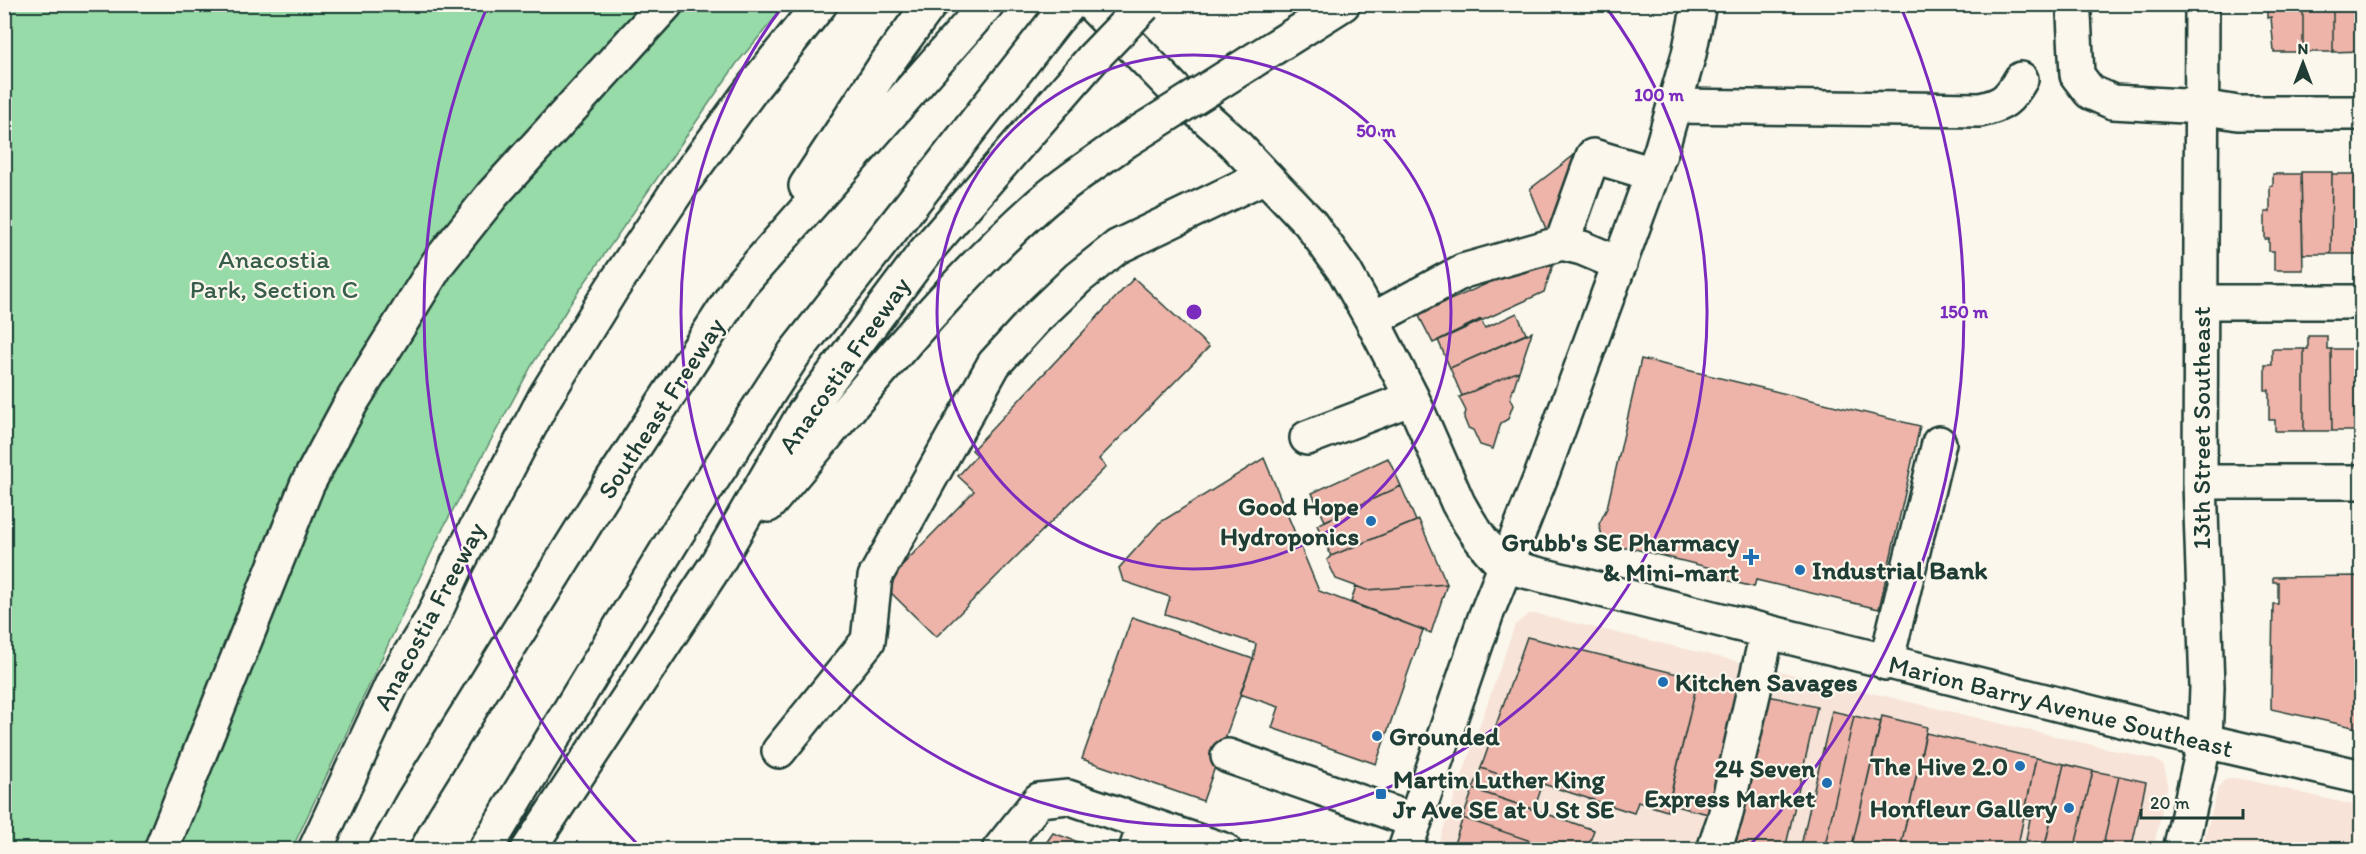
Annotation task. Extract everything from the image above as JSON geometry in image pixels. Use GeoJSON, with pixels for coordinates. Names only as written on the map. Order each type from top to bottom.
{"type":"FeatureCollection","features":[{"type":"Feature","properties":{"kind":"main road"},"geometry":{"type":"LineString","coordinates":[[161,849],[307,485],[351,403],[438,263],[493,194],[666,4]]}},
{"type":"Feature","properties":{"kind":"main road","name":"Anacostia Freeway"},"geometry":{"type":"LineString","coordinates":[[315,849],[393,682],[432,619],[467,544],[545,397],[611,290],[679,188],[754,86],[820,4]]}},
{"type":"Feature","properties":{"kind":"main road"},"geometry":{"type":"LineString","coordinates":[[741,284],[884,67],[930,4]]}},
{"type":"Feature","properties":{"kind":"main road","name":"Southeast Freeway"},"geometry":{"type":"LineString","coordinates":[[386,849],[413,801],[607,489],[741,284],[987,4]]}},
{"type":"Feature","properties":{"kind":"main road"},"geometry":{"type":"LineString","coordinates":[[1091,4],[1177,92],[1232,141],[1310,223],[1345,272],[1372,320],[1412,398],[1458,503],[1475,532],[1505,567]]}},
{"type":"Feature","properties":{"kind":"main road"},"geometry":{"type":"LineString","coordinates":[[716,565],[935,310],[986,255],[1042,202],[1124,142],[1343,4]]}},
{"type":"Feature","properties":{"kind":"main road","name":"13th Street Southeast"},"geometry":{"type":"LineString","coordinates":[[2180,849],[2205,741],[2207,687],[2200,482],[2202,4]]}},
{"type":"Feature","properties":{"kind":"main road","name":"Anacostia Freeway"},"geometry":{"type":"LineString","coordinates":[[528,849],[716,565],[804,413],[925,252],[1093,58],[1144,5]]}},
{"type":"Feature","properties":{"kind":"main road"},"geometry":{"type":"LineString","coordinates":[[1228,756],[1410,835],[1505,567],[1542,474],[1653,174],[1675,106],[1699,7]]}},
{"type":"Feature","properties":{"kind":"main road"},"geometry":{"type":"LineString","coordinates":[[485,849],[678,532],[794,354],[1062,13]]}},
{"type":"Feature","properties":{"kind":"main road"},"geometry":{"type":"LineString","coordinates":[[2074,15],[2077,75],[2090,92],[2113,102],[2202,107],[2238,113],[2361,113]]}},
{"type":"Feature","properties":{"kind":"main road"},"geometry":{"type":"LineString","coordinates":[[1675,106],[1980,110],[1998,106],[2011,96],[2020,79]]}},
{"type":"Feature","properties":{"kind":"main road"},"geometry":{"type":"LineString","coordinates":[[1562,243],[1593,156],[1653,174]]}},
{"type":"Feature","properties":{"kind":"main road"},"geometry":{"type":"LineString","coordinates":[[779,751],[867,641],[875,577],[994,364],[1078,278],[1117,247],[1265,176]]}},
{"type":"Feature","properties":{"kind":"main road"},"geometry":{"type":"LineString","coordinates":[[1372,320],[1463,271],[1562,243],[1620,264]]}},
{"type":"Feature","properties":{"kind":"main road"},"geometry":{"type":"LineString","coordinates":[[2200,302],[2361,302]]}},
{"type":"Feature","properties":{"kind":"main road"},"geometry":{"type":"LineString","coordinates":[[1307,438],[1412,398]]}},
{"type":"Feature","properties":{"kind":"main road"},"geometry":{"type":"LineString","coordinates":[[1886,663],[1939,443]]}},
{"type":"Feature","properties":{"kind":"main road"},"geometry":{"type":"LineString","coordinates":[[2200,482],[2361,482]]}},
{"type":"Feature","properties":{"kind":"main road","name":"Marion Barry Avenue Southeast"},"geometry":{"type":"LineString","coordinates":[[1505,567],[1886,663],[2361,777]]}},
{"type":"Feature","properties":{"kind":"main road"},"geometry":{"type":"LineString","coordinates":[[1714,849],[1725,817],[1767,633]]}},
{"type":"Feature","properties":{"kind":"main road"},"geometry":{"type":"LineString","coordinates":[[999,849],[1039,800],[1068,797],[1141,836],[1224,849]]}},
{"type":"Feature","properties":{"kind":"shaded area"},"geometry":{"type":"Polygon","coordinates":[[[1529,614],[1537,614],[2156,760],[2164,766],[2168,784],[2153,849],[1436,850],[1515,625],[1529,614]]]}},
{"type":"Feature","properties":{"kind":"shaded area"},"geometry":{"type":"Polygon","coordinates":[[[2232,778],[2361,807],[2361,849],[2202,849],[2218,788],[2223,781],[2232,778]]]}},
{"type":"Feature","properties":{"kind":"green space","name":"Anacostia Park, Section C"},"geometry":{"type":"Polygon","coordinates":[[[5,5],[786,5],[737,63],[574,298],[532,365],[442,530],[292,849],[5,849],[5,5]]]}},
{"type":"Feature","properties":{"kind":"building"},"geometry":{"type":"Polygon","coordinates":[[[2267,4],[2303,4],[2303,52],[2274,52],[2271,17],[2267,18],[2267,4]]]}},
{"type":"Feature","properties":{"kind":"building"},"geometry":{"type":"Polygon","coordinates":[[[2303,4],[2333,4],[2333,52],[2303,52],[2303,4]]]}},
{"type":"Feature","properties":{"kind":"building"},"geometry":{"type":"Polygon","coordinates":[[[2333,4],[2359,4],[2360,51],[2333,52],[2333,4]]]}},
{"type":"Feature","properties":{"kind":"building"},"geometry":{"type":"Polygon","coordinates":[[[1577,153],[1550,239],[1530,189],[1577,153]]]}},
{"type":"Feature","properties":{"kind":"building"},"geometry":{"type":"Polygon","coordinates":[[[2301,172],[2332,172],[2331,254],[2303,254],[2301,172]]]}},
{"type":"Feature","properties":{"kind":"building"},"geometry":{"type":"Polygon","coordinates":[[[2273,174],[2301,174],[2303,270],[2274,270],[2274,251],[2269,251],[2269,239],[2265,239],[2265,212],[2270,212],[2270,186],[2273,186],[2273,174]]]}},
{"type":"Feature","properties":{"kind":"building"},"geometry":{"type":"Polygon","coordinates":[[[2332,174],[2358,174],[2360,239],[2357,239],[2357,254],[2331,254],[2332,174]]]}},
{"type":"Feature","properties":{"kind":"building"},"geometry":{"type":"Polygon","coordinates":[[[1557,253],[1544,292],[1433,343],[1418,314],[1557,253]]]}},
{"type":"Feature","properties":{"kind":"building"},"geometry":{"type":"Polygon","coordinates":[[[1134,278],[1209,347],[1099,459],[1106,467],[936,637],[883,585],[974,491],[958,476],[977,455],[972,450],[1134,278]]]}},
{"type":"Feature","properties":{"kind":"building"},"geometry":{"type":"Polygon","coordinates":[[[1517,313],[1526,334],[1450,368],[1438,340],[1481,319],[1485,328],[1517,313]]]}},
{"type":"Feature","properties":{"kind":"building"},"geometry":{"type":"Polygon","coordinates":[[[1532,332],[1519,371],[1462,396],[1450,368],[1532,332]]]}},
{"type":"Feature","properties":{"kind":"building"},"geometry":{"type":"Polygon","coordinates":[[[2308,336],[2327,336],[2327,349],[2331,349],[2332,431],[2304,431],[2304,349],[2308,349],[2308,336]]]}},
{"type":"Feature","properties":{"kind":"building"},"geometry":{"type":"Polygon","coordinates":[[[2272,349],[2304,349],[2304,431],[2275,431],[2275,420],[2269,420],[2269,390],[2265,390],[2265,365],[2272,365],[2272,349]]]}},
{"type":"Feature","properties":{"kind":"building"},"geometry":{"type":"Polygon","coordinates":[[[2331,349],[2361,349],[2362,431],[2332,431],[2331,349]]]}},
{"type":"Feature","properties":{"kind":"building"},"geometry":{"type":"Polygon","coordinates":[[[1641,359],[1920,426],[1879,609],[1756,580],[1754,587],[1717,578],[1719,570],[1608,544],[1602,536],[1599,524],[1607,508],[1641,359]]]}},
{"type":"Feature","properties":{"kind":"building"},"geometry":{"type":"Polygon","coordinates":[[[1519,371],[1510,399],[1513,405],[1508,419],[1501,423],[1493,449],[1480,445],[1473,430],[1468,428],[1464,418],[1466,411],[1459,397],[1519,371]]]}},
{"type":"Feature","properties":{"kind":"building"},"geometry":{"type":"Polygon","coordinates":[[[1264,458],[1319,591],[1423,630],[1376,764],[1272,728],[1279,707],[1240,694],[1256,644],[1165,614],[1170,597],[1123,581],[1119,568],[1159,523],[1264,458]]]}},
{"type":"Feature","properties":{"kind":"building"},"geometry":{"type":"Polygon","coordinates":[[[1388,458],[1401,486],[1325,521],[1312,493],[1388,458]]]}},
{"type":"Feature","properties":{"kind":"building","name":"Good Hope Hydroponics"},"geometry":{"type":"Polygon","coordinates":[[[1401,486],[1416,521],[1331,556],[1317,525],[1401,486]]]}},
{"type":"Feature","properties":{"kind":"building"},"geometry":{"type":"Polygon","coordinates":[[[1419,520],[1447,584],[1366,590],[1336,579],[1327,560],[1331,556],[1419,520]]]}},
{"type":"Feature","properties":{"kind":"building"},"geometry":{"type":"Polygon","coordinates":[[[2362,576],[2362,622],[2354,650],[2362,652],[2362,729],[2271,709],[2273,604],[2278,604],[2278,582],[2273,582],[2273,577],[2362,576]]]}},
{"type":"Feature","properties":{"kind":"building"},"geometry":{"type":"Polygon","coordinates":[[[1447,584],[1431,633],[1351,602],[1356,586],[1366,590],[1447,584]]]}},
{"type":"Feature","properties":{"kind":"building"},"geometry":{"type":"Polygon","coordinates":[[[1132,617],[1253,659],[1203,801],[1082,759],[1132,617]]]}},
{"type":"Feature","properties":{"kind":"building"},"geometry":{"type":"Polygon","coordinates":[[[1527,637],[1698,679],[1667,811],[1638,802],[1634,813],[1543,784],[1541,789],[1481,768],[1527,637]]]}},
{"type":"Feature","properties":{"kind":"building"},"geometry":{"type":"Polygon","coordinates":[[[1698,679],[1747,690],[1717,816],[1679,807],[1669,801],[1698,679]]]}},
{"type":"Feature","properties":{"kind":"building"},"geometry":{"type":"Polygon","coordinates":[[[1760,694],[1817,707],[1785,850],[1725,850],[1760,694]]]}},
{"type":"Feature","properties":{"kind":"building","name":"24 Seven Express Market"},"geometry":{"type":"Polygon","coordinates":[[[1832,711],[1854,716],[1824,850],[1800,850],[1832,711]]]}},
{"type":"Feature","properties":{"kind":"building"},"geometry":{"type":"Polygon","coordinates":[[[1854,716],[1881,722],[1851,850],[1824,850],[1854,716]]]}},
{"type":"Feature","properties":{"kind":"building"},"geometry":{"type":"Polygon","coordinates":[[[1882,716],[1927,727],[1900,850],[1851,850],[1882,716]]]}},
{"type":"Feature","properties":{"kind":"building"},"geometry":{"type":"Polygon","coordinates":[[[1926,733],[2036,758],[2017,850],[1900,850],[1926,733]]]}},
{"type":"Feature","properties":{"kind":"building"},"geometry":{"type":"Polygon","coordinates":[[[2036,758],[2064,764],[2045,845],[2026,840],[2030,819],[2024,817],[2036,758]]]}},
{"type":"Feature","properties":{"kind":"building","name":"Honfleur Gallery"},"geometry":{"type":"Polygon","coordinates":[[[2064,764],[2093,771],[2074,850],[2044,850],[2064,764]]]}},
{"type":"Feature","properties":{"kind":"building"},"geometry":{"type":"Polygon","coordinates":[[[1481,768],[1541,789],[1534,810],[1473,789],[1481,768]]]}},
{"type":"Feature","properties":{"kind":"building"},"geometry":{"type":"Polygon","coordinates":[[[2093,771],[2119,776],[2102,850],[2074,850],[2093,771]]]}},
{"type":"Feature","properties":{"kind":"building"},"geometry":{"type":"Polygon","coordinates":[[[2119,776],[2146,782],[2131,850],[2102,850],[2119,776]]]}},
{"type":"Feature","properties":{"kind":"building"},"geometry":{"type":"Polygon","coordinates":[[[1473,789],[1594,830],[1587,850],[1557,850],[1463,818],[1473,789]]]}},
{"type":"Feature","properties":{"kind":"building"},"geometry":{"type":"Polygon","coordinates":[[[1463,818],[1557,850],[1452,849],[1463,818]]]}},
{"type":"Feature","properties":{"kind":"building"},"geometry":{"type":"Polygon","coordinates":[[[1053,833],[1101,850],[1041,850],[1053,833]]]}},
{"type":"Feature","properties":{"kind":"place","name":"Good Hope Hydroponics"},"geometry":{"type":"Point","coordinates":[1371,521]}},
{"type":"Feature","properties":{"kind":"place","name":"Grubb's SE Pharmacy & Mini-mart"},"geometry":{"type":"Point","coordinates":[1751,557]}},
{"type":"Feature","properties":{"kind":"place","name":"Industrial Bank"},"geometry":{"type":"Point","coordinates":[1800,570]}},
{"type":"Feature","properties":{"kind":"place","name":"Kitchen Savages"},"geometry":{"type":"Point","coordinates":[1663,682]}},
{"type":"Feature","properties":{"kind":"place","name":"Grounded"},"geometry":{"type":"Point","coordinates":[1377,736]}},
{"type":"Feature","properties":{"kind":"place","name":"The Hive 2.0"},"geometry":{"type":"Point","coordinates":[2020,766]}},
{"type":"Feature","properties":{"kind":"place","name":"24 Seven Express Market"},"geometry":{"type":"Point","coordinates":[1827,783]}},
{"type":"Feature","properties":{"kind":"place","name":"Martin Luther King Jr Ave SE at U St SE"},"geometry":{"type":"Point","coordinates":[1381,794]}},
{"type":"Feature","properties":{"kind":"place","name":"Honfleur Gallery"},"geometry":{"type":"Point","coordinates":[2069,808]}}]}
